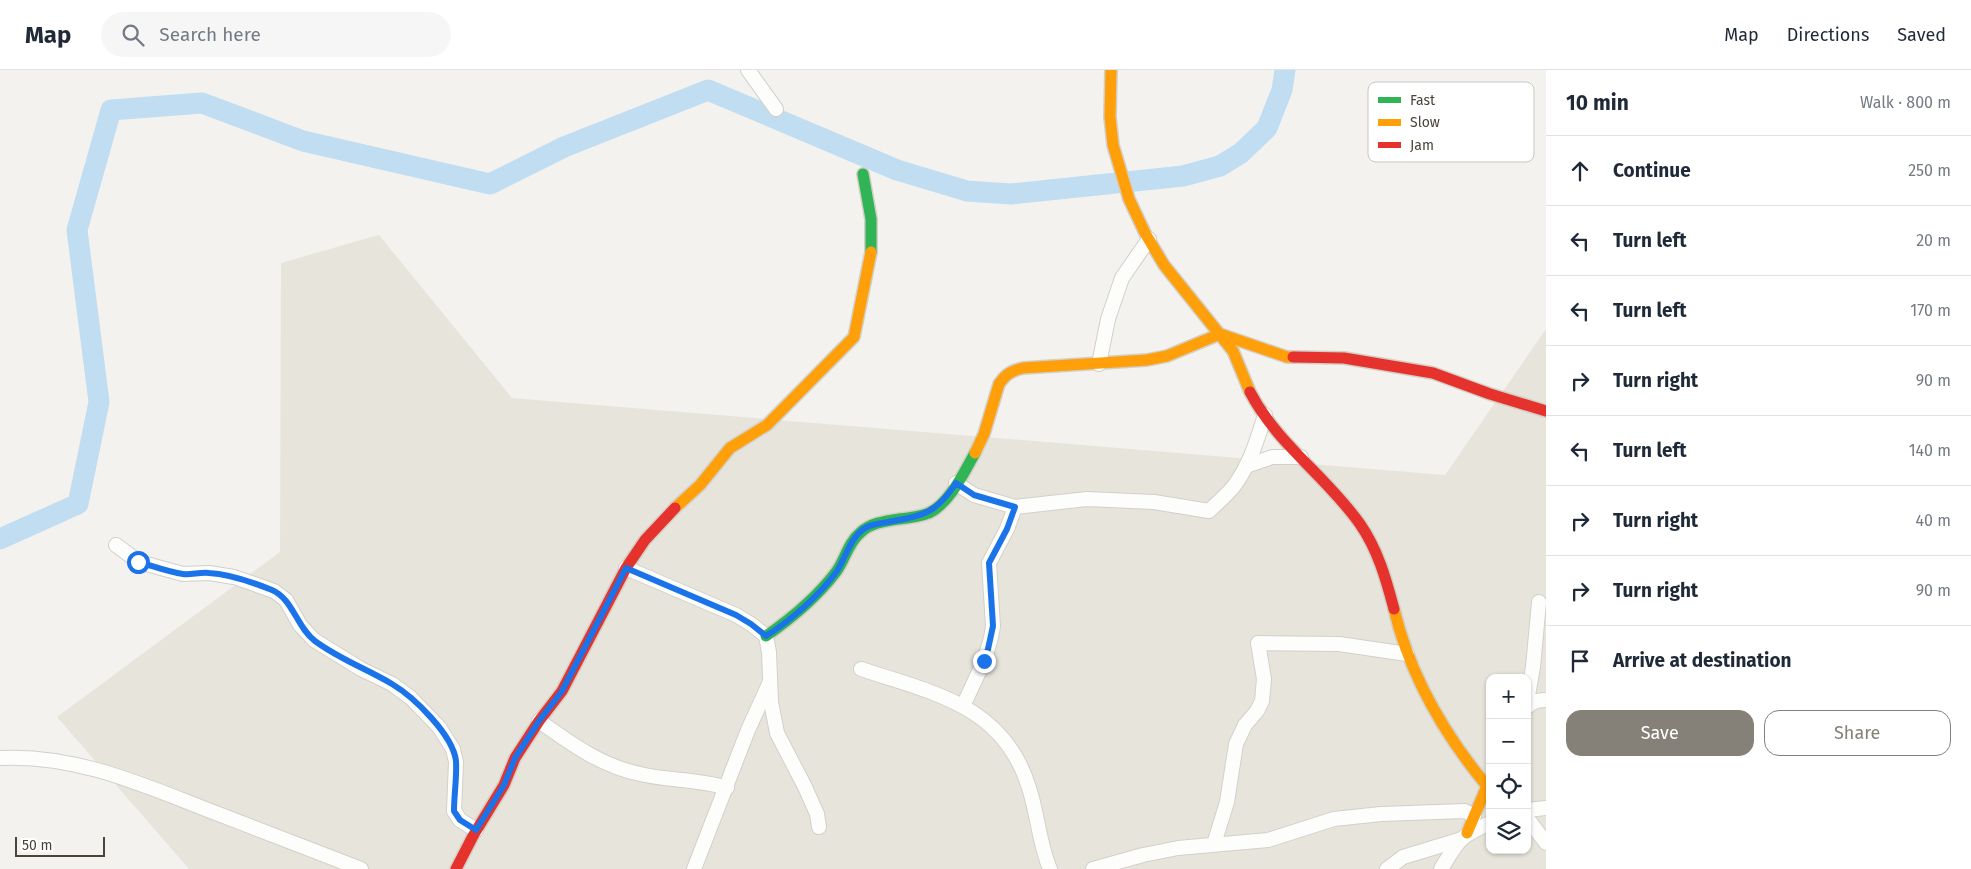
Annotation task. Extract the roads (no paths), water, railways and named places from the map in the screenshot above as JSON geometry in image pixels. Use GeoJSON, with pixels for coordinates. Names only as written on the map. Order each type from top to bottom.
{"type":"FeatureCollection","features":[{"type":"Feature","properties":{"kind":"street"},"geometry":{"type":"LineString","coordinates":[[748,70],[776,109]]}},
{"type":"Feature","properties":{"kind":"street"},"geometry":{"type":"LineString","coordinates":[[1111,70],[1110,117],[1114,145],[1123,182],[1149,240],[1175,280],[1234,352],[1248,387],[1265,415],[1357,520],[1371,541],[1382,567],[1407,654],[1418,682],[1438,721],[1468,765],[1486,781]]}},
{"type":"Feature","properties":{"kind":"street"},"geometry":{"type":"LineString","coordinates":[[456,869],[476,830],[504,785],[515,758],[539,721],[562,691],[626,568],[644,540],[664,516],[700,484],[730,448],[767,424],[854,337],[872,249],[871,218],[863,174]]}},
{"type":"Feature","properties":{"kind":"street"},"geometry":{"type":"LineString","coordinates":[[1099,364],[1108,319],[1122,278],[1128,266],[1149,240]]}},
{"type":"Feature","properties":{"kind":"street"},"geometry":{"type":"LineString","coordinates":[[766,636],[784,623],[818,592],[836,572],[858,534],[867,527],[906,519],[932,511],[956,483],[979,445],[1000,382],[1009,372],[1023,368],[1147,360],[1167,356],[1220,334],[1287,357],[1344,358],[1433,373],[1490,394],[1546,411]]}},
{"type":"Feature","properties":{"kind":"street"},"geometry":{"type":"LineString","coordinates":[[956,483],[974,495],[1015,507],[1087,499],[1154,502],[1209,510],[1233,488],[1246,466],[1265,415]]}},
{"type":"Feature","properties":{"kind":"street"},"geometry":{"type":"LineString","coordinates":[[1246,466],[1272,457],[1301,457]]}},
{"type":"Feature","properties":{"kind":"street"},"geometry":{"type":"LineString","coordinates":[[963,706],[986,655],[991,638],[993,626],[989,563],[1007,529],[1015,507]]}},
{"type":"Feature","properties":{"kind":"street"},"geometry":{"type":"LineString","coordinates":[[116,545],[138,562],[182,574],[209,573],[234,577],[274,591],[286,600],[300,625],[314,640],[361,669],[392,684],[411,698],[439,728],[453,748],[456,762],[454,811],[460,820],[476,830]]}},
{"type":"Feature","properties":{"kind":"street"},"geometry":{"type":"LineString","coordinates":[[626,568],[736,615],[766,636],[771,702],[777,733],[806,787],[817,814],[819,827]]}},
{"type":"Feature","properties":{"kind":"street"},"geometry":{"type":"LineString","coordinates":[[1531,678],[1539,602]]}},
{"type":"Feature","properties":{"kind":"street"},"geometry":{"type":"LineString","coordinates":[[1214,844],[1231,784],[1236,744],[1245,725],[1257,711],[1262,700],[1264,679],[1258,643],[1339,644],[1407,654]]}},
{"type":"Feature","properties":{"kind":"street"},"geometry":{"type":"LineString","coordinates":[[861,669],[936,693],[963,706],[992,726],[1006,742],[1020,766],[1029,788],[1040,842],[1050,869]]}},
{"type":"Feature","properties":{"kind":"street"},"geometry":{"type":"LineString","coordinates":[[694,869],[748,730],[770,682]]}},
{"type":"Feature","properties":{"kind":"street"},"geometry":{"type":"LineString","coordinates":[[1531,703],[1538,700],[1546,700]]}},
{"type":"Feature","properties":{"kind":"street"},"geometry":{"type":"LineString","coordinates":[[539,721],[588,754],[631,772],[660,778],[714,784],[727,788]]}},
{"type":"Feature","properties":{"kind":"street"},"geometry":{"type":"LineString","coordinates":[[0,758],[49,759],[88,767],[132,781],[361,869]]}},
{"type":"Feature","properties":{"kind":"street"},"geometry":{"type":"LineString","coordinates":[[1441,869],[1463,837],[1486,788]]}},
{"type":"Feature","properties":{"kind":"street"},"geometry":{"type":"LineString","coordinates":[[1531,810],[1546,808]]}},
{"type":"Feature","properties":{"kind":"street"},"geometry":{"type":"LineString","coordinates":[[1093,869],[1162,851],[1214,844],[1268,840],[1324,822],[1355,816],[1465,811],[1474,816]]}},
{"type":"Feature","properties":{"kind":"street"},"geometry":{"type":"LineString","coordinates":[[1531,823],[1546,843]]}},
{"type":"Feature","properties":{"kind":"street"},"geometry":{"type":"LineString","coordinates":[[1386,869],[1403,857],[1463,837],[1486,825]]}},
{"type":"Feature","properties":{"kind":"waterway"},"geometry":{"type":"LineString","coordinates":[[0,539],[78,504],[99,402],[77,230],[111,110],[202,103],[303,141],[490,184],[564,147],[708,90],[897,170],[967,191],[1011,194],[1183,176],[1220,166],[1241,153],[1267,128],[1282,90],[1285,70]]}}]}
